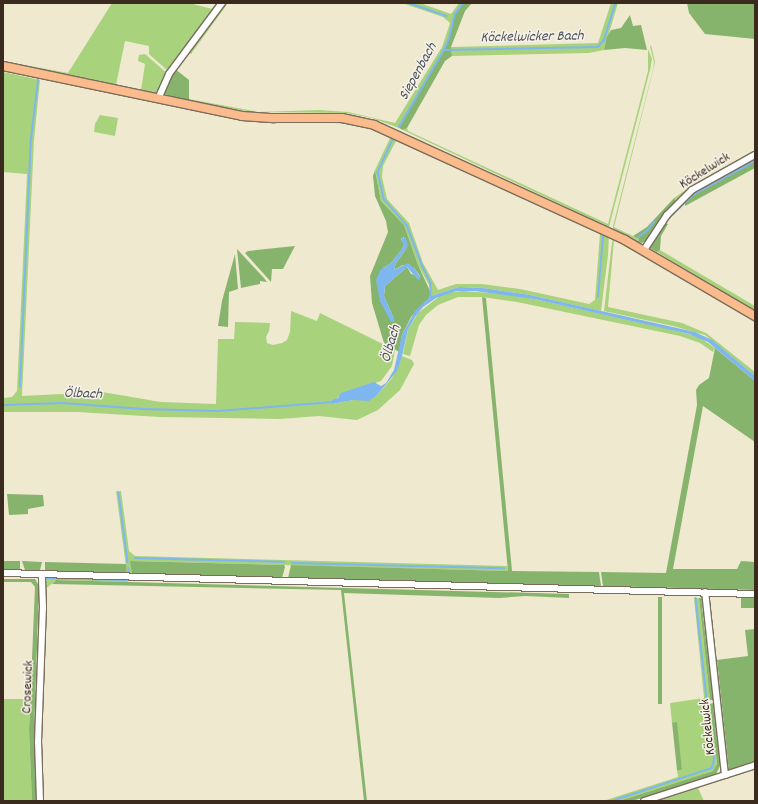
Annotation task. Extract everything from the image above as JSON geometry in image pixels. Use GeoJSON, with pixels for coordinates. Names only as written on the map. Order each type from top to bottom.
{"type":"FeatureCollection","features":[{"type":"Feature","properties":{"kind":"main road"},"geometry":{"type":"LineString","coordinates":[[3,66],[242,116],[274,118],[342,118],[374,124],[644,250],[755,316]]}},
{"type":"Feature","properties":{"kind":"street"},"geometry":{"type":"LineString","coordinates":[[158,99],[170,74],[222,3]]}},
{"type":"Feature","properties":{"kind":"street","name":"Köckelwick"},"geometry":{"type":"LineString","coordinates":[[644,250],[667,214],[692,190],[755,155]]}},
{"type":"Feature","properties":{"kind":"street"},"geometry":{"type":"LineString","coordinates":[[3,573],[755,594]]}},
{"type":"Feature","properties":{"kind":"street","name":"Crosewick"},"geometry":{"type":"LineString","coordinates":[[40,801],[38,742],[44,608],[42,574]]}},
{"type":"Feature","properties":{"kind":"street","name":"Köckelwick"},"geometry":{"type":"LineString","coordinates":[[705,592],[725,775]]}},
{"type":"Feature","properties":{"kind":"street"},"geometry":{"type":"LineString","coordinates":[[644,801],[755,765]]}},
{"type":"Feature","properties":{"kind":"green space"},"geometry":{"type":"Polygon","coordinates":[[[112,3],[189,3],[212,9],[216,3],[221,3],[169,72],[149,54],[149,46],[125,41],[116,85],[3,61],[68,73],[112,3]]]}},
{"type":"Feature","properties":{"kind":"green space"},"geometry":{"type":"Polygon","coordinates":[[[224,3],[228,3],[191,54],[187,52],[224,3]]]}},
{"type":"Feature","properties":{"kind":"green space"},"geometry":{"type":"Polygon","coordinates":[[[402,3],[420,3],[451,14],[459,3],[463,3],[455,14],[449,38],[444,50],[399,128],[372,118],[346,113],[252,112],[189,101],[189,99],[258,112],[319,110],[348,112],[395,123],[442,47],[450,23],[443,17],[402,3]]]}},
{"type":"Feature","properties":{"kind":"green space"},"geometry":{"type":"Polygon","coordinates":[[[464,3],[472,3],[465,11],[451,47],[452,56],[445,61],[407,128],[403,130],[399,128],[444,50],[449,38],[455,14],[464,3]]]}},
{"type":"Feature","properties":{"kind":"green space"},"geometry":{"type":"Polygon","coordinates":[[[611,3],[618,3],[604,50],[589,53],[452,56],[451,47],[598,43],[611,3]]]}},
{"type":"Feature","properties":{"kind":"green space"},"geometry":{"type":"Polygon","coordinates":[[[687,3],[755,3],[755,39],[705,34],[689,13],[687,3]]]}},
{"type":"Feature","properties":{"kind":"green space"},"geometry":{"type":"Polygon","coordinates":[[[630,15],[633,26],[641,25],[647,50],[625,48],[604,50],[607,37],[611,30],[621,28],[630,15]]]}},
{"type":"Feature","properties":{"kind":"green space"},"geometry":{"type":"Polygon","coordinates":[[[651,45],[655,62],[614,227],[639,239],[638,242],[613,229],[613,226],[653,69],[654,62],[650,47],[651,45]]]}},
{"type":"Feature","properties":{"kind":"green space"},"geometry":{"type":"Polygon","coordinates":[[[648,49],[652,59],[650,70],[609,227],[403,130],[407,128],[408,131],[608,224],[648,71],[648,49]]]}},
{"type":"Feature","properties":{"kind":"green space"},"geometry":{"type":"Polygon","coordinates":[[[145,54],[168,74],[157,93],[141,90],[145,64],[138,61],[139,55],[145,54]]]}},
{"type":"Feature","properties":{"kind":"green space"},"geometry":{"type":"Polygon","coordinates":[[[175,69],[189,80],[189,101],[164,94],[175,69]]]}},
{"type":"Feature","properties":{"kind":"green space"},"geometry":{"type":"Polygon","coordinates":[[[3,72],[40,80],[34,140],[22,396],[102,392],[161,402],[216,404],[218,339],[234,339],[235,322],[270,323],[269,331],[266,337],[267,343],[273,345],[282,343],[287,340],[290,332],[291,311],[317,321],[320,313],[395,350],[392,366],[381,381],[339,396],[332,404],[353,400],[365,400],[377,395],[392,378],[402,356],[412,360],[414,364],[400,390],[378,410],[357,420],[319,416],[280,419],[160,417],[77,412],[3,412],[3,398],[12,397],[17,391],[27,174],[3,172],[3,72]]]}},
{"type":"Feature","properties":{"kind":"green space"},"geometry":{"type":"Polygon","coordinates":[[[100,115],[118,118],[115,136],[94,132],[95,124],[100,115]]]}},
{"type":"Feature","properties":{"kind":"green space"},"geometry":{"type":"Polygon","coordinates":[[[309,119],[362,123],[609,235],[601,311],[530,295],[483,288],[459,287],[431,296],[429,285],[418,265],[404,225],[381,201],[375,170],[390,138],[369,128],[346,124],[322,122],[282,123],[283,120],[309,119]],[[396,141],[383,166],[382,177],[387,199],[409,223],[423,263],[438,290],[456,284],[482,284],[520,289],[589,304],[595,300],[600,233],[396,141]]]}},
{"type":"Feature","properties":{"kind":"green space"},"geometry":{"type":"Polygon","coordinates":[[[755,150],[755,153],[683,195],[676,202],[674,198],[694,184],[755,150]]]}},
{"type":"Feature","properties":{"kind":"green space"},"geometry":{"type":"Polygon","coordinates":[[[755,157],[755,168],[685,206],[685,199],[691,193],[755,157]]]}},
{"type":"Feature","properties":{"kind":"green space"},"geometry":{"type":"Polygon","coordinates":[[[375,170],[381,201],[404,225],[418,265],[431,293],[429,298],[411,317],[402,335],[399,352],[384,343],[372,303],[370,276],[388,232],[386,221],[375,196],[373,176],[375,170]],[[404,237],[401,239],[404,244],[402,249],[391,263],[383,268],[380,301],[394,319],[384,296],[385,286],[407,267],[411,274],[420,276],[414,268],[403,265],[394,270],[396,263],[406,249],[404,237]]]}},
{"type":"Feature","properties":{"kind":"green space"},"geometry":{"type":"Polygon","coordinates":[[[674,198],[676,202],[661,217],[646,240],[642,243],[638,242],[639,239],[633,236],[647,227],[674,198]]]}},
{"type":"Feature","properties":{"kind":"green space"},"geometry":{"type":"Polygon","coordinates":[[[663,222],[668,224],[661,236],[660,250],[657,252],[650,248],[650,245],[663,222]]]}},
{"type":"Feature","properties":{"kind":"green space"},"geometry":{"type":"Polygon","coordinates":[[[614,238],[755,319],[755,321],[614,240],[608,307],[682,323],[706,333],[755,372],[755,376],[705,335],[673,326],[604,311],[612,242],[614,238]]]}},
{"type":"Feature","properties":{"kind":"green space"},"geometry":{"type":"Polygon","coordinates":[[[295,246],[283,269],[272,269],[271,282],[245,253],[248,251],[295,246]]]}},
{"type":"Feature","properties":{"kind":"green space"},"geometry":{"type":"Polygon","coordinates":[[[237,249],[267,282],[260,281],[260,284],[241,288],[237,249]]]}},
{"type":"Feature","properties":{"kind":"green space"},"geometry":{"type":"Polygon","coordinates":[[[660,250],[755,306],[755,311],[657,252],[660,250]]]}},
{"type":"Feature","properties":{"kind":"green space"},"geometry":{"type":"Polygon","coordinates":[[[235,254],[238,289],[229,292],[228,327],[218,326],[222,301],[235,254]]]}},
{"type":"Feature","properties":{"kind":"green space"},"geometry":{"type":"Polygon","coordinates":[[[463,291],[506,294],[534,299],[669,329],[699,337],[715,348],[713,352],[700,343],[680,336],[517,302],[482,297],[458,297],[438,305],[426,315],[419,325],[410,356],[403,354],[408,329],[418,313],[441,295],[448,292],[463,291]]]}},
{"type":"Feature","properties":{"kind":"green space"},"geometry":{"type":"Polygon","coordinates":[[[482,297],[486,298],[512,571],[599,572],[601,586],[288,578],[291,565],[508,571],[482,297]]]}},
{"type":"Feature","properties":{"kind":"green space"},"geometry":{"type":"Polygon","coordinates":[[[715,348],[755,381],[755,442],[703,406],[673,569],[737,569],[741,561],[755,562],[755,590],[603,586],[601,572],[666,573],[697,405],[696,390],[699,385],[709,378],[715,348]]]}},
{"type":"Feature","properties":{"kind":"green space"},"geometry":{"type":"Polygon","coordinates":[[[116,491],[121,491],[129,551],[135,556],[507,566],[508,571],[131,561],[132,574],[127,574],[116,491]]]}},
{"type":"Feature","properties":{"kind":"green space"},"geometry":{"type":"Polygon","coordinates":[[[7,494],[43,495],[44,506],[28,509],[28,514],[9,515],[7,494]]]}},
{"type":"Feature","properties":{"kind":"green space"},"geometry":{"type":"Polygon","coordinates":[[[3,561],[20,561],[20,570],[3,570],[3,561]]]}},
{"type":"Feature","properties":{"kind":"green space"},"geometry":{"type":"Polygon","coordinates":[[[22,561],[42,562],[40,570],[25,570],[22,561]]]}},
{"type":"Feature","properties":{"kind":"green space"},"geometry":{"type":"Polygon","coordinates":[[[130,561],[284,565],[285,567],[282,578],[132,574],[130,561]]]}},
{"type":"Feature","properties":{"kind":"green space"},"geometry":{"type":"Polygon","coordinates":[[[45,562],[126,564],[127,574],[48,571],[45,570],[45,562]]]}},
{"type":"Feature","properties":{"kind":"green space"},"geometry":{"type":"Polygon","coordinates":[[[45,576],[128,577],[128,582],[56,580],[48,587],[45,587],[45,576]]]}},
{"type":"Feature","properties":{"kind":"green space"},"geometry":{"type":"Polygon","coordinates":[[[3,579],[35,579],[39,586],[34,736],[36,801],[32,801],[29,730],[35,587],[31,582],[3,582],[3,579]]]}},
{"type":"Feature","properties":{"kind":"green space"},"geometry":{"type":"Polygon","coordinates":[[[56,580],[569,594],[569,598],[525,596],[499,598],[344,593],[367,801],[364,801],[341,590],[52,584],[56,580]]]}},
{"type":"Feature","properties":{"kind":"green space"},"geometry":{"type":"Polygon","coordinates":[[[658,597],[662,597],[662,704],[658,704],[658,597]]]}},
{"type":"Feature","properties":{"kind":"green space"},"geometry":{"type":"Polygon","coordinates":[[[694,598],[699,598],[710,700],[705,701],[705,704],[710,704],[717,765],[713,771],[619,801],[603,801],[678,777],[677,770],[682,770],[676,722],[672,723],[670,703],[704,698],[694,598]]]}},
{"type":"Feature","properties":{"kind":"green space"},"geometry":{"type":"Polygon","coordinates":[[[699,598],[702,598],[713,700],[710,700],[699,598]]]}},
{"type":"Feature","properties":{"kind":"green space"},"geometry":{"type":"Polygon","coordinates":[[[741,598],[755,598],[755,608],[741,608],[741,598]]]}},
{"type":"Feature","properties":{"kind":"green space"},"geometry":{"type":"Polygon","coordinates":[[[755,629],[755,764],[729,772],[717,660],[748,656],[745,630],[755,629]]]}},
{"type":"Feature","properties":{"kind":"green space"},"geometry":{"type":"Polygon","coordinates":[[[3,699],[30,699],[29,730],[32,801],[3,801],[3,699]]]}},
{"type":"Feature","properties":{"kind":"green space"},"geometry":{"type":"Polygon","coordinates":[[[713,703],[720,766],[716,774],[632,801],[619,801],[713,771],[717,764],[710,704],[713,703]]]}},
{"type":"Feature","properties":{"kind":"green space"},"geometry":{"type":"Polygon","coordinates":[[[677,722],[682,770],[677,770],[672,723],[677,722]]]}},
{"type":"Feature","properties":{"kind":"green space"},"geometry":{"type":"Polygon","coordinates":[[[698,788],[704,801],[657,801],[698,788]]]}},
{"type":"Feature","properties":{"kind":"water"},"geometry":{"type":"Polygon","coordinates":[[[402,238],[406,238],[408,246],[396,263],[394,270],[408,263],[414,268],[421,278],[419,280],[417,279],[407,267],[385,286],[384,296],[394,319],[394,322],[391,322],[380,301],[376,280],[380,270],[391,263],[402,249],[404,244],[401,241],[402,238]]]}},
{"type":"Feature","properties":{"kind":"water"},"geometry":{"type":"Polygon","coordinates":[[[459,287],[483,288],[530,295],[695,332],[712,340],[755,376],[755,381],[708,342],[689,334],[534,299],[475,291],[456,291],[436,298],[423,307],[415,317],[408,329],[397,371],[377,395],[369,401],[353,400],[332,404],[332,400],[338,398],[341,393],[374,382],[381,386],[386,383],[394,370],[402,335],[415,311],[431,296],[459,287]]]}},
{"type":"Feature","properties":{"kind":"waterway"},"geometry":{"type":"LineString","coordinates":[[185,47],[218,3]]}},
{"type":"Feature","properties":{"kind":"waterway"},"geometry":{"type":"LineString","coordinates":[[409,3],[447,16]]}},
{"type":"Feature","properties":{"kind":"waterway","name":"Siepenbach"},"geometry":{"type":"LineString","coordinates":[[399,127],[444,50],[449,38],[455,14],[463,3]]}},
{"type":"Feature","properties":{"kind":"waterway","name":"Köckelwicker Bach"},"geometry":{"type":"LineString","coordinates":[[444,50],[598,47],[604,40],[615,3]]}},
{"type":"Feature","properties":{"kind":"waterway"},"geometry":{"type":"LineString","coordinates":[[20,387],[31,139],[38,80]]}},
{"type":"Feature","properties":{"kind":"waterway","name":"Siepenbach"},"geometry":{"type":"LineString","coordinates":[[394,138],[378,172],[384,199],[407,225],[423,267],[431,283],[431,298]]}},
{"type":"Feature","properties":{"kind":"waterway"},"geometry":{"type":"LineString","coordinates":[[668,219],[693,195],[755,161]]}},
{"type":"Feature","properties":{"kind":"waterway"},"geometry":{"type":"LineString","coordinates":[[638,237],[648,230],[654,222]]}},
{"type":"Feature","properties":{"kind":"waterway"},"geometry":{"type":"LineString","coordinates":[[598,297],[603,236]]}},
{"type":"Feature","properties":{"kind":"waterway","name":"Ölbach"},"geometry":{"type":"LineString","coordinates":[[3,405],[62,403],[143,409],[218,411],[333,402]]}},
{"type":"Feature","properties":{"kind":"waterway"},"geometry":{"type":"LineString","coordinates":[[119,493],[128,562]]}},
{"type":"Feature","properties":{"kind":"waterway"},"geometry":{"type":"LineString","coordinates":[[135,558],[284,562]]}},
{"type":"Feature","properties":{"kind":"waterway"},"geometry":{"type":"LineString","coordinates":[[292,563],[504,568]]}},
{"type":"Feature","properties":{"kind":"waterway"},"geometry":{"type":"LineString","coordinates":[[46,578],[126,580]]}},
{"type":"Feature","properties":{"kind":"waterway"},"geometry":{"type":"LineString","coordinates":[[696,598],[707,699]]}},
{"type":"Feature","properties":{"kind":"waterway"},"geometry":{"type":"LineString","coordinates":[[612,801],[712,768],[714,760],[708,705]]}}]}
